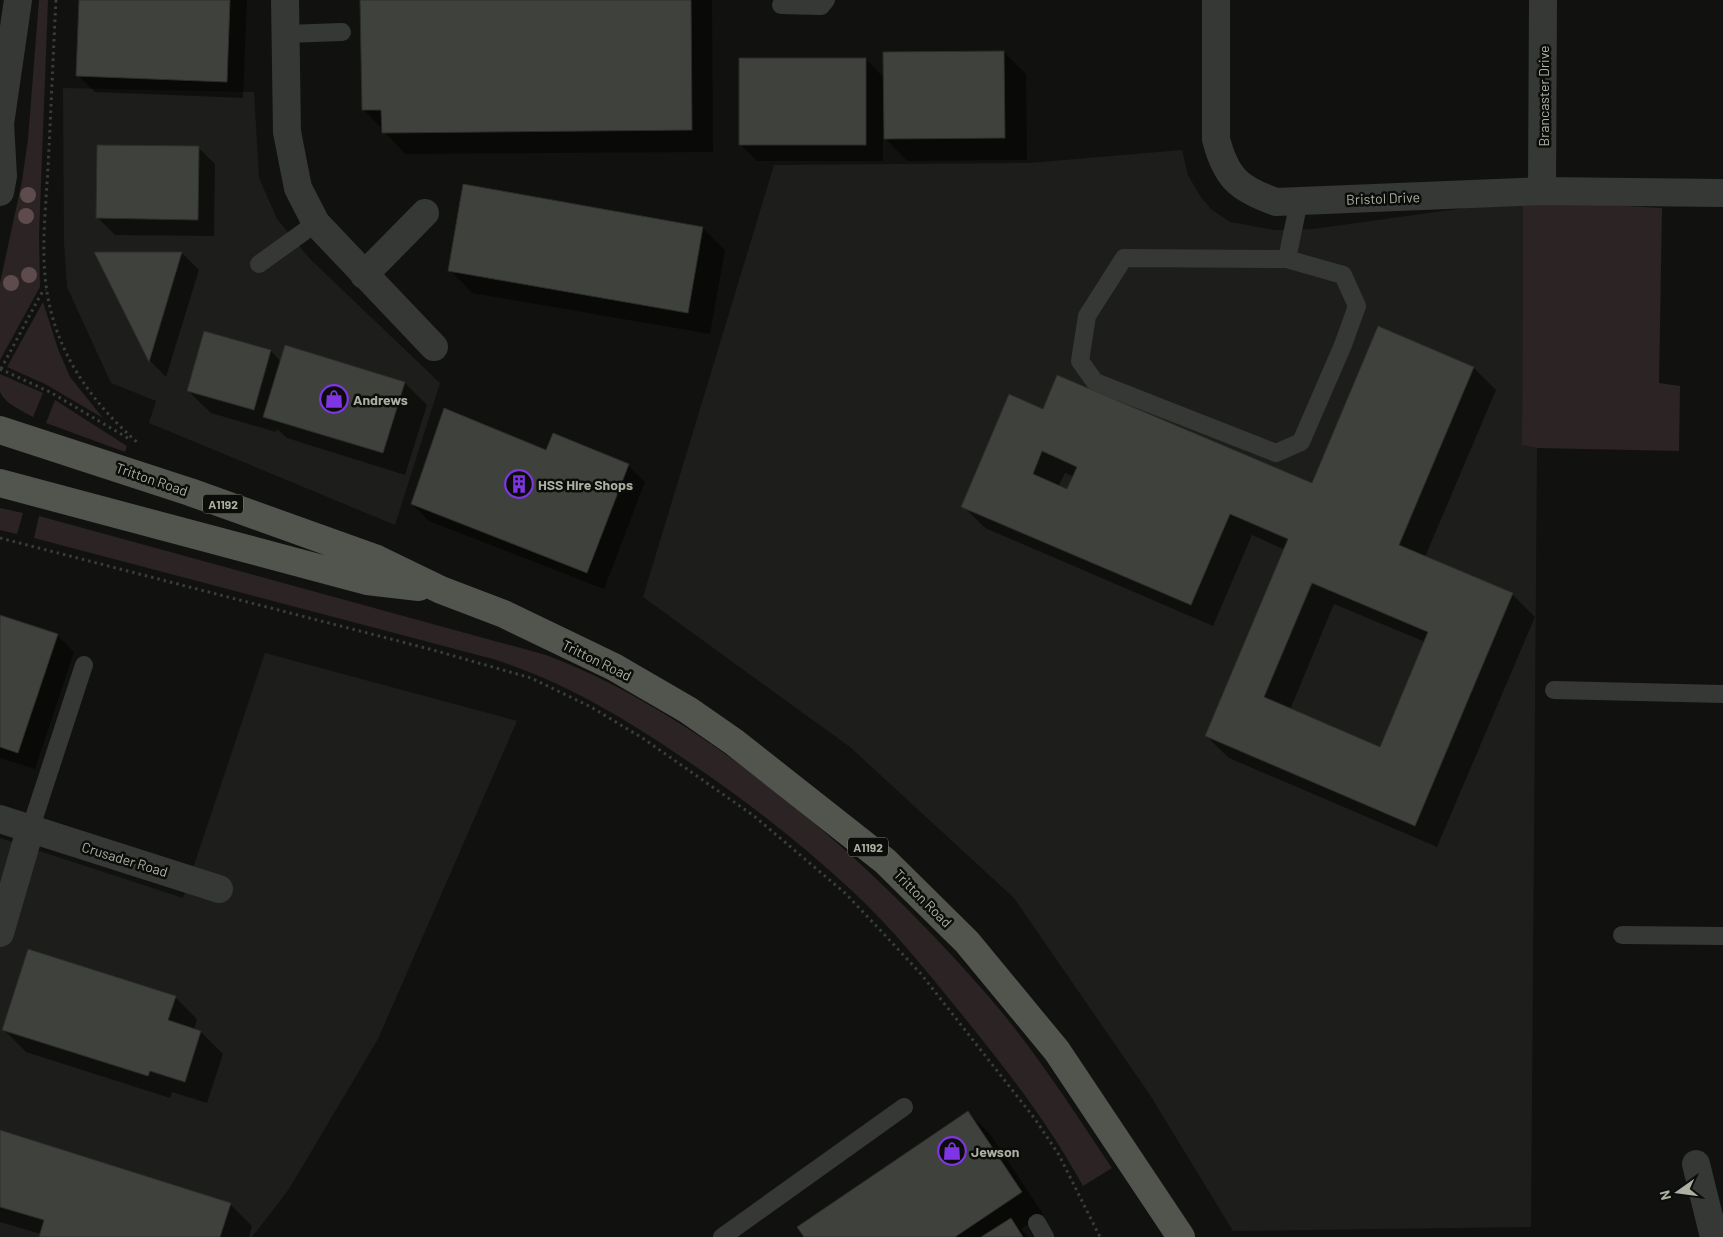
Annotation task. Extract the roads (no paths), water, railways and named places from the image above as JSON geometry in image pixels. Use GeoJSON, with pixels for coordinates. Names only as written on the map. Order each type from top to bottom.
{"type":"FeatureCollection","features":[{"type":"Feature","properties":{"kind":"main road","name":"Tritton Road"},"geometry":{"type":"LineString","coordinates":[[0,430],[190,492],[377,559],[440,590],[504,614],[614,667],[688,710],[734,742],[885,861],[967,942],[1057,1051],[1181,1237]]}},
{"type":"Feature","properties":{"kind":"main road","name":"Tritton Road"},"geometry":{"type":"LineString","coordinates":[[6,482],[367,581],[440,590]]}},
{"type":"Feature","properties":{"kind":"street"},"geometry":{"type":"LineString","coordinates":[[285,0],[286,132],[298,188],[316,223],[434,347]]}},
{"type":"Feature","properties":{"kind":"street","name":"Bristol Drive"},"geometry":{"type":"LineString","coordinates":[[1216,0],[1216,139],[1222,161],[1232,178],[1251,193],[1276,202],[1542,191],[1723,193]]}},
{"type":"Feature","properties":{"kind":"street","name":"Brancaster Drive"},"geometry":{"type":"LineString","coordinates":[[1542,191],[1543,0]]}},
{"type":"Feature","properties":{"kind":"street"},"geometry":{"type":"LineString","coordinates":[[0,192],[3,176],[0,124],[12,6]]}},
{"type":"Feature","properties":{"kind":"street"},"geometry":{"type":"LineString","coordinates":[[364,274],[425,213]]}},
{"type":"Feature","properties":{"kind":"street","name":"Crusader Road"},"geometry":{"type":"LineString","coordinates":[[0,819],[219,889]]}},
{"type":"Feature","properties":{"kind":"street"},"geometry":{"type":"LineString","coordinates":[[0,932],[30,830]]}},
{"type":"Feature","properties":{"kind":"street"},"geometry":{"type":"LineString","coordinates":[[1696,1164],[1714,1237]]}},
{"type":"Feature","properties":{"kind":"lane"},"geometry":{"type":"LineString","coordinates":[[782,6],[821,6],[826,0]]}},
{"type":"Feature","properties":{"kind":"lane"},"geometry":{"type":"LineString","coordinates":[[285,34],[342,32]]}},
{"type":"Feature","properties":{"kind":"lane"},"geometry":{"type":"LineString","coordinates":[[1287,259],[1299,201]]}},
{"type":"Feature","properties":{"kind":"lane"},"geometry":{"type":"LineString","coordinates":[[259,264],[316,223]]}},
{"type":"Feature","properties":{"kind":"lane"},"geometry":{"type":"LineString","coordinates":[[1124,258],[1287,259],[1342,275],[1357,306],[1343,345],[1301,442],[1276,453],[1095,382],[1080,360],[1087,316],[1124,258]]}},
{"type":"Feature","properties":{"kind":"lane"},"geometry":{"type":"LineString","coordinates":[[30,830],[84,665]]}},
{"type":"Feature","properties":{"kind":"lane"},"geometry":{"type":"LineString","coordinates":[[1554,690],[1723,694]]}},
{"type":"Feature","properties":{"kind":"lane"},"geometry":{"type":"LineString","coordinates":[[1622,935],[1723,936]]}},
{"type":"Feature","properties":{"kind":"lane"},"geometry":{"type":"LineString","coordinates":[[722,1237],[904,1107]]}},
{"type":"Feature","properties":{"kind":"place","name":"Andrews"},"geometry":{"type":"Point","coordinates":[334,399]}},
{"type":"Feature","properties":{"kind":"place","name":"HSS Hire Shops"},"geometry":{"type":"Point","coordinates":[519,484]}},
{"type":"Feature","properties":{"kind":"place","name":"Jewson"},"geometry":{"type":"Point","coordinates":[952,1151]}}]}
